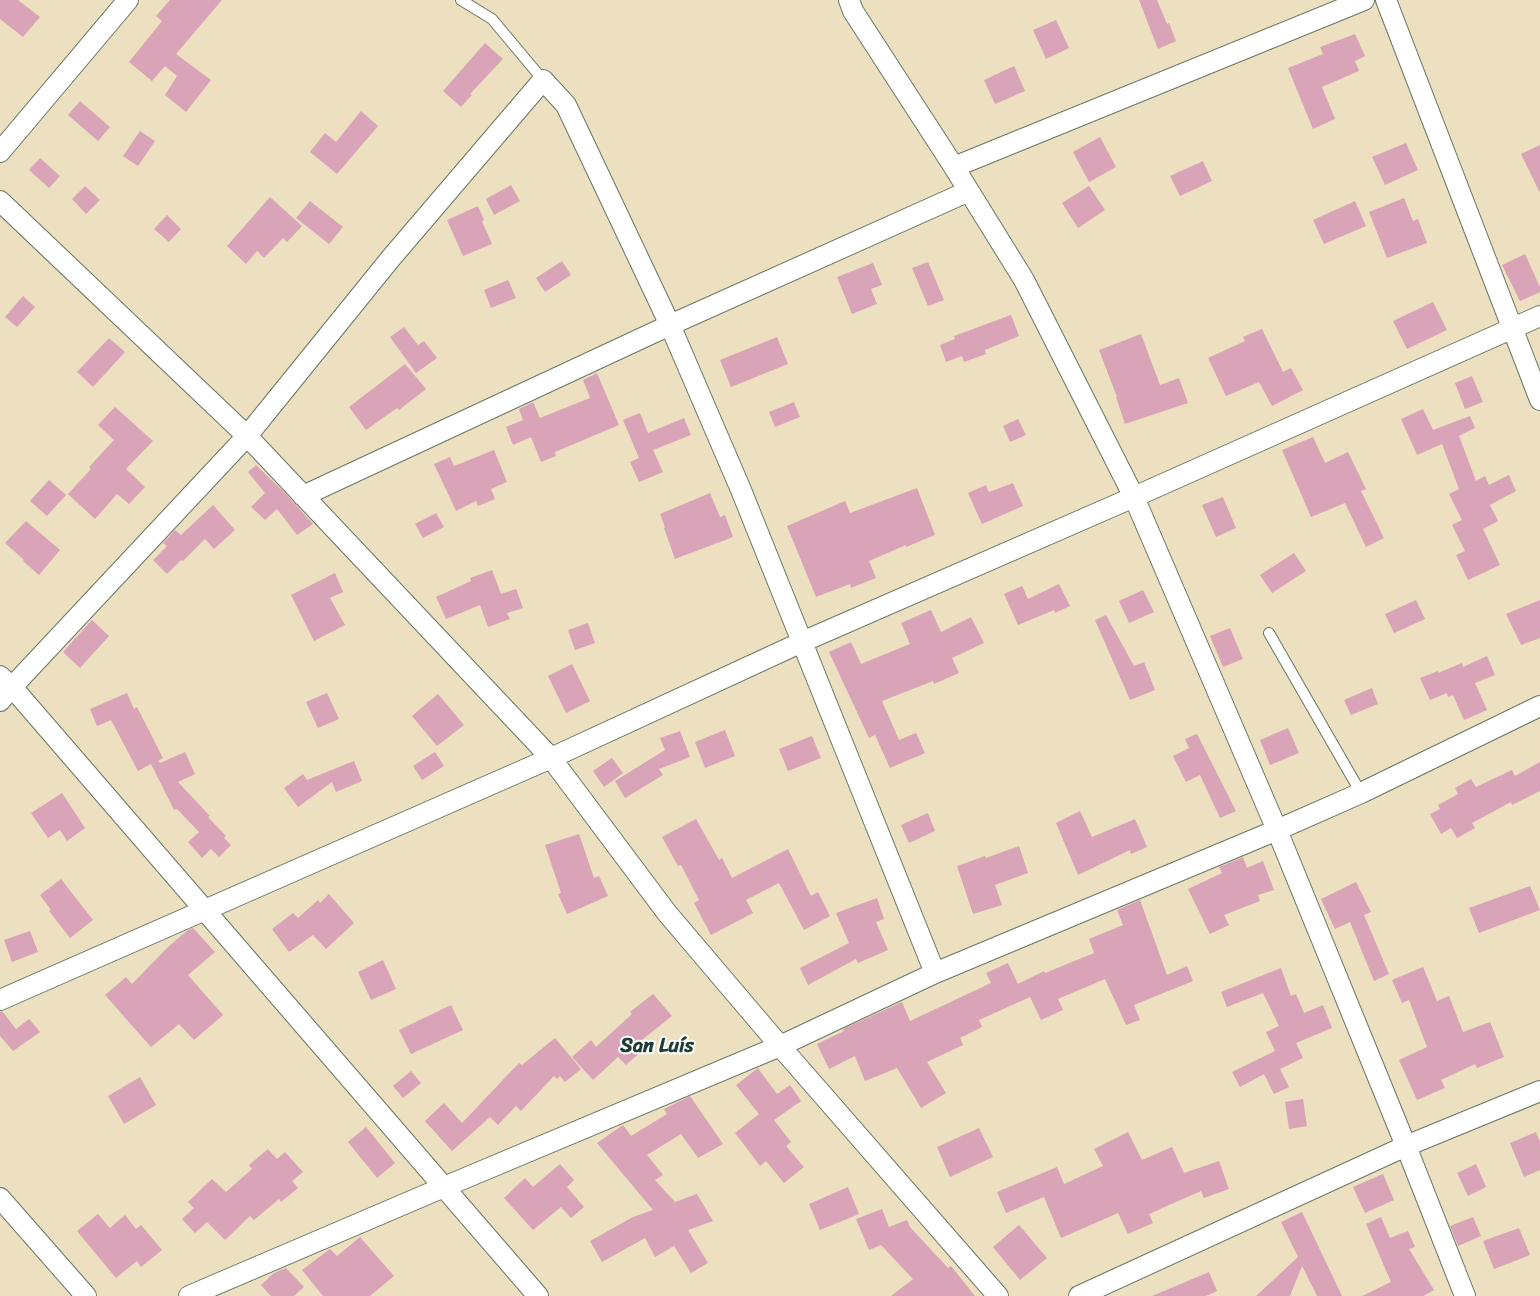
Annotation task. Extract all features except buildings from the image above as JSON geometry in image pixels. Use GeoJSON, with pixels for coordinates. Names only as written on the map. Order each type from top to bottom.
{"type":"FeatureCollection","features":[{"type":"Feature","properties":{"kind":"street"},"geometry":{"type":"LineString","coordinates":[[0,152],[128,0]]}},
{"type":"Feature","properties":{"kind":"street"},"geometry":{"type":"LineString","coordinates":[[849,0],[853,11],[1024,280],[1134,497],[1277,830],[1465,1296]]}},
{"type":"Feature","properties":{"kind":"street"},"geometry":{"type":"LineString","coordinates":[[954,168],[1364,0]]}},
{"type":"Feature","properties":{"kind":"street"},"geometry":{"type":"LineString","coordinates":[[1386,0],[1540,400]]}},
{"type":"Feature","properties":{"kind":"street"},"geometry":{"type":"LineString","coordinates":[[538,1296],[205,910],[4,688],[247,436],[391,258],[543,80],[566,105],[670,325],[741,490],[935,973]]}},
{"type":"Feature","properties":{"kind":"street"},"geometry":{"type":"LineString","coordinates":[[303,496],[670,325],[969,191]]}},
{"type":"Feature","properties":{"kind":"street"},"geometry":{"type":"LineString","coordinates":[[0,201],[247,436],[551,758],[667,913],[998,1296]]}},
{"type":"Feature","properties":{"kind":"street"},"geometry":{"type":"LineString","coordinates":[[0,1000],[551,758],[802,642],[1134,497],[1540,316]]}},
{"type":"Feature","properties":{"kind":"street"},"geometry":{"type":"LineString","coordinates":[[189,1296],[780,1046],[935,973],[1277,830],[1361,793],[1540,706]]}},
{"type":"Feature","properties":{"kind":"street"},"geometry":{"type":"LineString","coordinates":[[1079,1296],[1406,1146],[1540,1091]]}},
{"type":"Feature","properties":{"kind":"street"},"geometry":{"type":"LineString","coordinates":[[0,1198],[86,1296]]}},
{"type":"Feature","properties":{"kind":"lane"},"geometry":{"type":"LineString","coordinates":[[462,0],[492,19],[543,80]]}},
{"type":"Feature","properties":{"kind":"lane"},"geometry":{"type":"LineString","coordinates":[[1269,632],[1361,793]]}},
{"type":"Feature","properties":{"kind":"district","name":"San Luís"},"geometry":{"type":"Point","coordinates":[657,1047]}}]}
